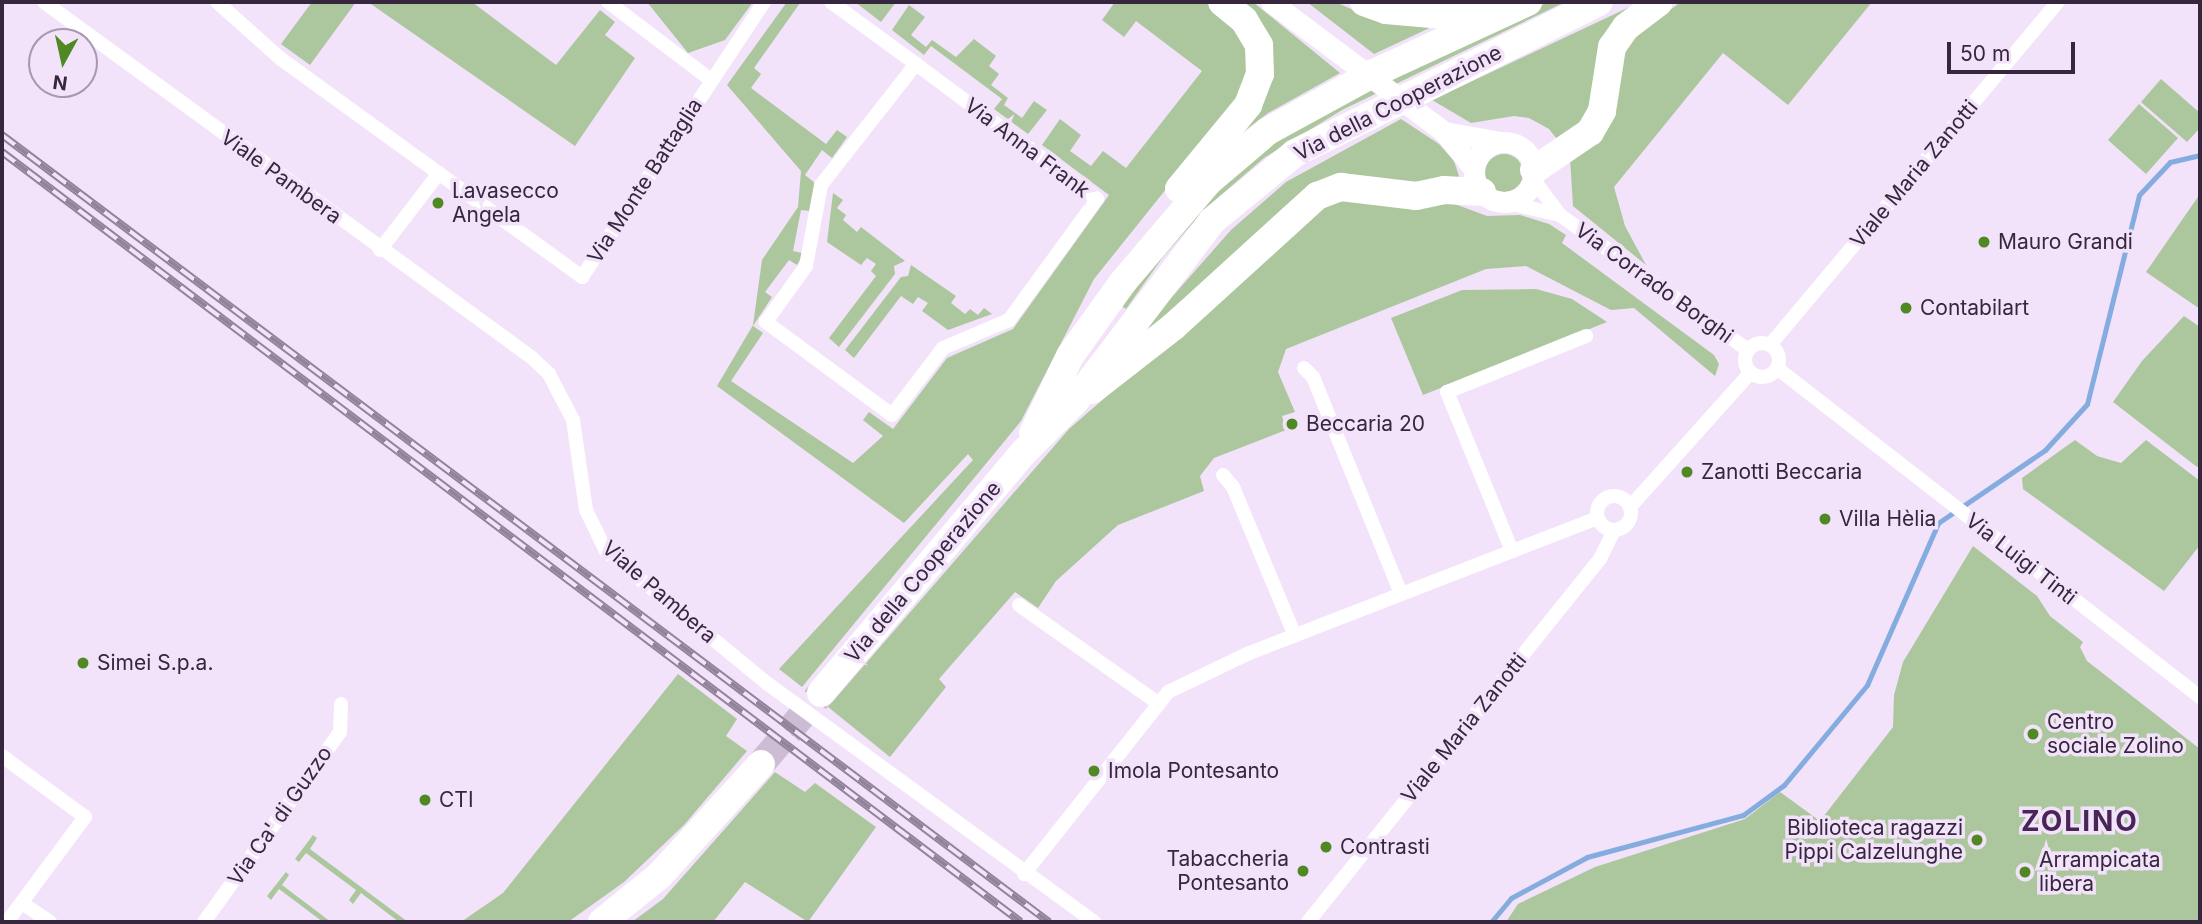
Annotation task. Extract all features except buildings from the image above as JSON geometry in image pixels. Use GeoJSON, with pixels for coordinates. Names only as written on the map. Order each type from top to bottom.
{"type":"FeatureCollection","features":[{"type":"Feature","properties":{"kind":"highway"},"geometry":{"type":"LineString","coordinates":[[1070,356],[1114,269],[1248,105],[1260,74],[1259,45],[1244,20],[1222,2]]}},
{"type":"Feature","properties":{"kind":"highway"},"geometry":{"type":"LineString","coordinates":[[1364,2],[1386,10],[1443,15],[1508,2]]}},
{"type":"Feature","properties":{"kind":"highway","name":"Via della Cooperazione"},"geometry":{"type":"LineString","coordinates":[[1025,451],[1070,356],[1123,282],[1209,181],[1268,131],[1374,73],[1528,2]]}},
{"type":"Feature","properties":{"kind":"highway","name":"Via della Cooperazione"},"geometry":{"type":"LineString","coordinates":[[821,693],[1025,451],[1075,401],[1212,221],[1296,153],[1599,2]]}},
{"type":"Feature","properties":{"kind":"highway"},"geometry":{"type":"LineString","coordinates":[[1534,175],[1590,132],[1602,111],[1612,47],[1626,27],[1659,2]]}},
{"type":"Feature","properties":{"kind":"highway"},"geometry":{"type":"LineString","coordinates":[[1075,401],[1173,327],[1317,196],[1340,187],[1416,195],[1444,190],[1486,188]]}},
{"type":"Feature","properties":{"kind":"highway"},"geometry":{"type":"LineString","coordinates":[[602,922],[660,875],[761,764]]}},
{"type":"Feature","properties":{"kind":"street","name":"Viale Pambera"},"geometry":{"type":"LineString","coordinates":[[44,2],[549,374],[573,420],[586,510],[606,551],[768,684],[840,739],[1094,922]]}},
{"type":"Feature","properties":{"kind":"street","name":"Via Monte Battaglia"},"geometry":{"type":"LineString","coordinates":[[216,2],[281,59],[582,277],[710,80],[608,2]]}},
{"type":"Feature","properties":{"kind":"street"},"geometry":{"type":"LineString","coordinates":[[710,80],[764,2]]}},
{"type":"Feature","properties":{"kind":"street","name":"Via Anna Frank"},"geometry":{"type":"LineString","coordinates":[[831,2],[916,64],[1097,200],[1009,320],[943,348],[891,415],[766,321],[806,266],[821,185],[916,64]]}},
{"type":"Feature","properties":{"kind":"street"},"geometry":{"type":"LineString","coordinates":[[1271,2],[1441,129],[1486,188],[1522,196],[1534,175],[1520,146],[1441,129]]}},
{"type":"Feature","properties":{"kind":"street","name":"Viale Maria Zanotti"},"geometry":{"type":"LineString","coordinates":[[1770,345],[2058,2]]}},
{"type":"Feature","properties":{"kind":"street"},"geometry":{"type":"LineString","coordinates":[[1486,188],[1483,150],[1501,142]]}},
{"type":"Feature","properties":{"kind":"street"},"geometry":{"type":"LineString","coordinates":[[380,250],[439,173]]}},
{"type":"Feature","properties":{"kind":"street","name":"Via Corrado Borghi"},"geometry":{"type":"LineString","coordinates":[[1534,175],[1560,215]]}},
{"type":"Feature","properties":{"kind":"street","name":"Via Corrado Borghi"},"geometry":{"type":"LineString","coordinates":[[1486,188],[1560,215],[1748,350]]}},
{"type":"Feature","properties":{"kind":"street"},"geometry":{"type":"LineString","coordinates":[[1512,551],[1447,392],[1586,336]]}},
{"type":"Feature","properties":{"kind":"street"},"geometry":{"type":"LineString","coordinates":[[1760,343],[1770,345],[1779,358],[1777,368],[1767,376],[1751,372],[1745,362],[1748,350],[1760,343]]}},
{"type":"Feature","properties":{"kind":"street"},"geometry":{"type":"LineString","coordinates":[[1304,368],[1313,377],[1401,594]]}},
{"type":"Feature","properties":{"kind":"street","name":"Via Luigi Tinti"},"geometry":{"type":"LineString","coordinates":[[1777,368],[2200,697]]}},
{"type":"Feature","properties":{"kind":"street","name":"Viale Maria Zanotti"},"geometry":{"type":"LineString","coordinates":[[1308,922],[1600,559],[1614,530],[1629,521],[1630,507],[1751,372]]}},
{"type":"Feature","properties":{"kind":"street"},"geometry":{"type":"LineString","coordinates":[[1223,474],[1233,487],[1295,636]]}},
{"type":"Feature","properties":{"kind":"street"},"geometry":{"type":"LineString","coordinates":[[1598,518],[1598,508],[1607,497],[1623,498],[1630,507]]}},
{"type":"Feature","properties":{"kind":"street"},"geometry":{"type":"LineString","coordinates":[[1024,874],[1158,703],[1195,676],[1598,518]]}},
{"type":"Feature","properties":{"kind":"street"},"geometry":{"type":"LineString","coordinates":[[1598,518],[1614,530]]}},
{"type":"Feature","properties":{"kind":"street"},"geometry":{"type":"LineString","coordinates":[[1019,605],[1158,703]]}},
{"type":"Feature","properties":{"kind":"street","name":"Via Ca' di Guzzo"},"geometry":{"type":"LineString","coordinates":[[204,922],[340,732],[341,704]]}},
{"type":"Feature","properties":{"kind":"street"},"geometry":{"type":"LineString","coordinates":[[2,756],[85,817],[6,922]]}},
{"type":"Feature","properties":{"kind":"street"},"geometry":{"type":"LineString","coordinates":[[22,904],[50,922]]}},
{"type":"Feature","properties":{"kind":"green space"},"geometry":{"type":"Polygon","coordinates":[[[312,2],[356,2],[310,65],[281,44],[312,2]]]}},
{"type":"Feature","properties":{"kind":"green space"},"geometry":{"type":"Polygon","coordinates":[[[368,2],[472,2],[556,65],[600,10],[615,22],[605,35],[635,58],[575,146],[368,2]]]}},
{"type":"Feature","properties":{"kind":"green space"},"geometry":{"type":"Polygon","coordinates":[[[647,2],[753,2],[725,40],[688,53],[647,2]]]}},
{"type":"Feature","properties":{"kind":"green space"},"geometry":{"type":"Polygon","coordinates":[[[787,2],[800,3],[754,68],[761,74],[751,88],[826,144],[837,130],[847,137],[832,158],[822,150],[805,175],[815,183],[811,211],[801,210],[793,251],[802,253],[801,258],[797,265],[789,260],[765,292],[772,297],[753,326],[763,333],[731,381],[853,463],[883,436],[863,420],[869,412],[893,429],[947,358],[1013,329],[1109,195],[1042,145],[1060,119],[1081,135],[1070,151],[1091,166],[1103,151],[1126,168],[1202,71],[1136,21],[1124,37],[1102,20],[1115,2],[1205,2],[1243,32],[1249,73],[1239,98],[1094,279],[1021,421],[802,687],[779,669],[973,460],[968,454],[904,523],[717,386],[753,325],[762,260],[798,207],[801,171],[727,85],[787,2]]]}},
{"type":"Feature","properties":{"kind":"green space"},"geometry":{"type":"Polygon","coordinates":[[[855,2],[896,2],[881,22],[855,2]]]}},
{"type":"Feature","properties":{"kind":"green space"},"geometry":{"type":"Polygon","coordinates":[[[1240,2],[1253,2],[1340,73],[1268,113],[1234,139],[1257,109],[1240,2]]]}},
{"type":"Feature","properties":{"kind":"green space"},"geometry":{"type":"Polygon","coordinates":[[[1307,2],[1335,2],[1377,20],[1436,25],[1374,54],[1307,2]]]}},
{"type":"Feature","properties":{"kind":"green space"},"geometry":{"type":"Polygon","coordinates":[[[1548,2],[1565,2],[1342,110],[1264,158],[1207,207],[1163,257],[1126,309],[1120,305],[1202,202],[1260,151],[1338,103],[1548,2]]]}},
{"type":"Feature","properties":{"kind":"green space"},"geometry":{"type":"Polygon","coordinates":[[[1681,2],[1872,2],[1788,105],[1723,53],[1614,187],[1625,226],[1646,265],[1573,206],[1570,158],[1631,38],[1681,2]]]}},
{"type":"Feature","properties":{"kind":"green space"},"geometry":{"type":"Polygon","coordinates":[[[1636,4],[1587,118],[1560,143],[1549,129],[1529,118],[1514,116],[1471,123],[1432,100],[1636,4]]]}},
{"type":"Feature","properties":{"kind":"green space"},"geometry":{"type":"Polygon","coordinates":[[[909,5],[925,17],[911,35],[926,47],[932,40],[956,57],[974,39],[996,56],[989,66],[999,74],[991,85],[1008,98],[1004,105],[1022,118],[1034,101],[1047,110],[1028,134],[994,109],[1002,99],[931,46],[924,55],[892,30],[909,5]]]}},
{"type":"Feature","properties":{"kind":"green space"},"geometry":{"type":"Polygon","coordinates":[[[2161,79],[2200,113],[2200,128],[2187,142],[2141,102],[2161,79]]]}},
{"type":"Feature","properties":{"kind":"green space"},"geometry":{"type":"Polygon","coordinates":[[[2139,104],[2178,138],[2146,174],[2108,140],[2139,104]]]}},
{"type":"Feature","properties":{"kind":"green space"},"geometry":{"type":"Polygon","coordinates":[[[1401,119],[1439,144],[1454,161],[1460,179],[1310,189],[1127,348],[1231,230],[1286,182],[1401,119]]]}},
{"type":"Feature","properties":{"kind":"green space"},"geometry":{"type":"Polygon","coordinates":[[[1504,154],[1517,160],[1523,173],[1517,186],[1504,192],[1491,186],[1485,173],[1491,160],[1504,154]]]}},
{"type":"Feature","properties":{"kind":"green space"},"geometry":{"type":"Polygon","coordinates":[[[833,193],[843,200],[837,208],[846,215],[843,220],[857,232],[861,227],[905,261],[894,266],[895,274],[839,347],[829,338],[876,276],[871,271],[876,264],[867,258],[861,265],[827,242],[833,193]]]}},
{"type":"Feature","properties":{"kind":"green space"},"geometry":{"type":"Polygon","coordinates":[[[2200,194],[2200,309],[2146,272],[2200,194]]]}},
{"type":"Feature","properties":{"kind":"green space"},"geometry":{"type":"Polygon","coordinates":[[[1346,200],[1452,203],[1487,216],[1520,215],[1549,224],[1566,235],[1562,243],[1714,355],[1719,364],[1715,376],[1634,308],[1611,310],[1526,266],[1486,269],[1286,349],[1278,372],[1295,412],[1282,416],[1286,430],[1214,458],[1200,476],[1204,491],[1118,525],[1056,581],[1038,608],[1015,592],[939,679],[946,687],[890,757],[828,707],[1069,429],[1325,206],[1346,200]]]}},
{"type":"Feature","properties":{"kind":"green space"},"geometry":{"type":"Polygon","coordinates":[[[911,265],[956,296],[951,303],[965,314],[970,309],[978,315],[984,308],[992,314],[948,330],[922,311],[928,303],[918,297],[913,304],[901,296],[854,358],[845,350],[901,277],[908,276],[911,265]]]}},
{"type":"Feature","properties":{"kind":"green space"},"geometry":{"type":"Polygon","coordinates":[[[1536,289],[1572,299],[1607,322],[1423,395],[1391,318],[1462,290],[1536,289]]]}},
{"type":"Feature","properties":{"kind":"green space"},"geometry":{"type":"Polygon","coordinates":[[[2184,316],[2200,327],[2200,465],[2197,467],[2113,402],[2142,361],[2184,316]]]}},
{"type":"Feature","properties":{"kind":"green space"},"geometry":{"type":"Polygon","coordinates":[[[2075,440],[2097,456],[2121,463],[2146,440],[2200,481],[2200,545],[2164,591],[2023,489],[2022,478],[2075,440]]]}},
{"type":"Feature","properties":{"kind":"green space","name":"Centro sociale Zolino"},"geometry":{"type":"Polygon","coordinates":[[[1973,546],[2037,596],[2050,616],[2083,642],[2080,647],[2087,661],[2200,749],[2200,922],[1506,922],[1518,904],[1595,867],[1745,819],[1780,792],[1820,821],[1893,727],[1894,695],[1903,662],[1973,546]]]}},
{"type":"Feature","properties":{"kind":"green space"},"geometry":{"type":"Polygon","coordinates":[[[678,674],[737,719],[726,736],[747,751],[684,825],[624,882],[568,922],[461,922],[503,893],[678,674]]]}},
{"type":"Feature","properties":{"kind":"green space"},"geometry":{"type":"Polygon","coordinates":[[[775,772],[805,792],[815,783],[876,827],[808,922],[745,882],[713,922],[632,922],[663,899],[775,772]]]}},
{"type":"Feature","properties":{"kind":"green space"},"geometry":{"type":"Polygon","coordinates":[[[313,835],[317,838],[310,849],[408,922],[399,922],[361,893],[353,904],[349,900],[356,890],[306,853],[299,862],[295,859],[313,835]]]}},
{"type":"Feature","properties":{"kind":"green space"},"geometry":{"type":"Polygon","coordinates":[[[286,872],[289,875],[282,885],[331,922],[323,922],[279,889],[271,900],[267,896],[286,872]]]}},
{"type":"Feature","properties":{"kind":"waterway"},"geometry":{"type":"LineString","coordinates":[[1491,922],[1511,898],[1587,857],[1743,815],[1784,785],[1867,685],[1938,523],[2045,450],[2087,404],[2139,195],[2170,162],[2200,155]]}},
{"type":"Feature","properties":{"kind":"tunnel"},"geometry":{"type":"LineString","coordinates":[[761,764],[821,693]]}},
{"type":"Feature","properties":{"kind":"railway"},"geometry":{"type":"LineString","coordinates":[[2,135],[1049,922]]}},
{"type":"Feature","properties":{"kind":"railway"},"geometry":{"type":"LineString","coordinates":[[2,152],[1021,922]]}},
{"type":"Feature","properties":{"kind":"place","name":"Lavasecco Angela"},"geometry":{"type":"Point","coordinates":[438,203]}},
{"type":"Feature","properties":{"kind":"place","name":"Mauro Grandi"},"geometry":{"type":"Point","coordinates":[1984,242]}},
{"type":"Feature","properties":{"kind":"place","name":"Contabilart"},"geometry":{"type":"Point","coordinates":[1906,308]}},
{"type":"Feature","properties":{"kind":"place","name":"Beccaria 20"},"geometry":{"type":"Point","coordinates":[1292,424]}},
{"type":"Feature","properties":{"kind":"place","name":"Zanotti Beccaria"},"geometry":{"type":"Point","coordinates":[1687,472]}},
{"type":"Feature","properties":{"kind":"place","name":"Villa Hèlia"},"geometry":{"type":"Point","coordinates":[1825,519]}},
{"type":"Feature","properties":{"kind":"place","name":"Simei S.p.a."},"geometry":{"type":"Point","coordinates":[83,663]}},
{"type":"Feature","properties":{"kind":"place","name":"Centro sociale Zolino"},"geometry":{"type":"Point","coordinates":[2033,734]}},
{"type":"Feature","properties":{"kind":"place","name":"Imola Pontesanto"},"geometry":{"type":"Point","coordinates":[1094,771]}},
{"type":"Feature","properties":{"kind":"place","name":"CTI"},"geometry":{"type":"Point","coordinates":[425,800]}},
{"type":"Feature","properties":{"kind":"place","name":"Biblioteca ragazzi Pippi Calzelunghe"},"geometry":{"type":"Point","coordinates":[1977,840]}},
{"type":"Feature","properties":{"kind":"place","name":"Contrasti"},"geometry":{"type":"Point","coordinates":[1326,847]}},
{"type":"Feature","properties":{"kind":"place","name":"Tabaccheria Pontesanto"},"geometry":{"type":"Point","coordinates":[1303,871]}},
{"type":"Feature","properties":{"kind":"place","name":"Arrampicata libera"},"geometry":{"type":"Point","coordinates":[2025,872]}},
{"type":"Feature","properties":{"kind":"district","name":"ZOLINO"},"geometry":{"type":"Point","coordinates":[2080,821]}}]}
